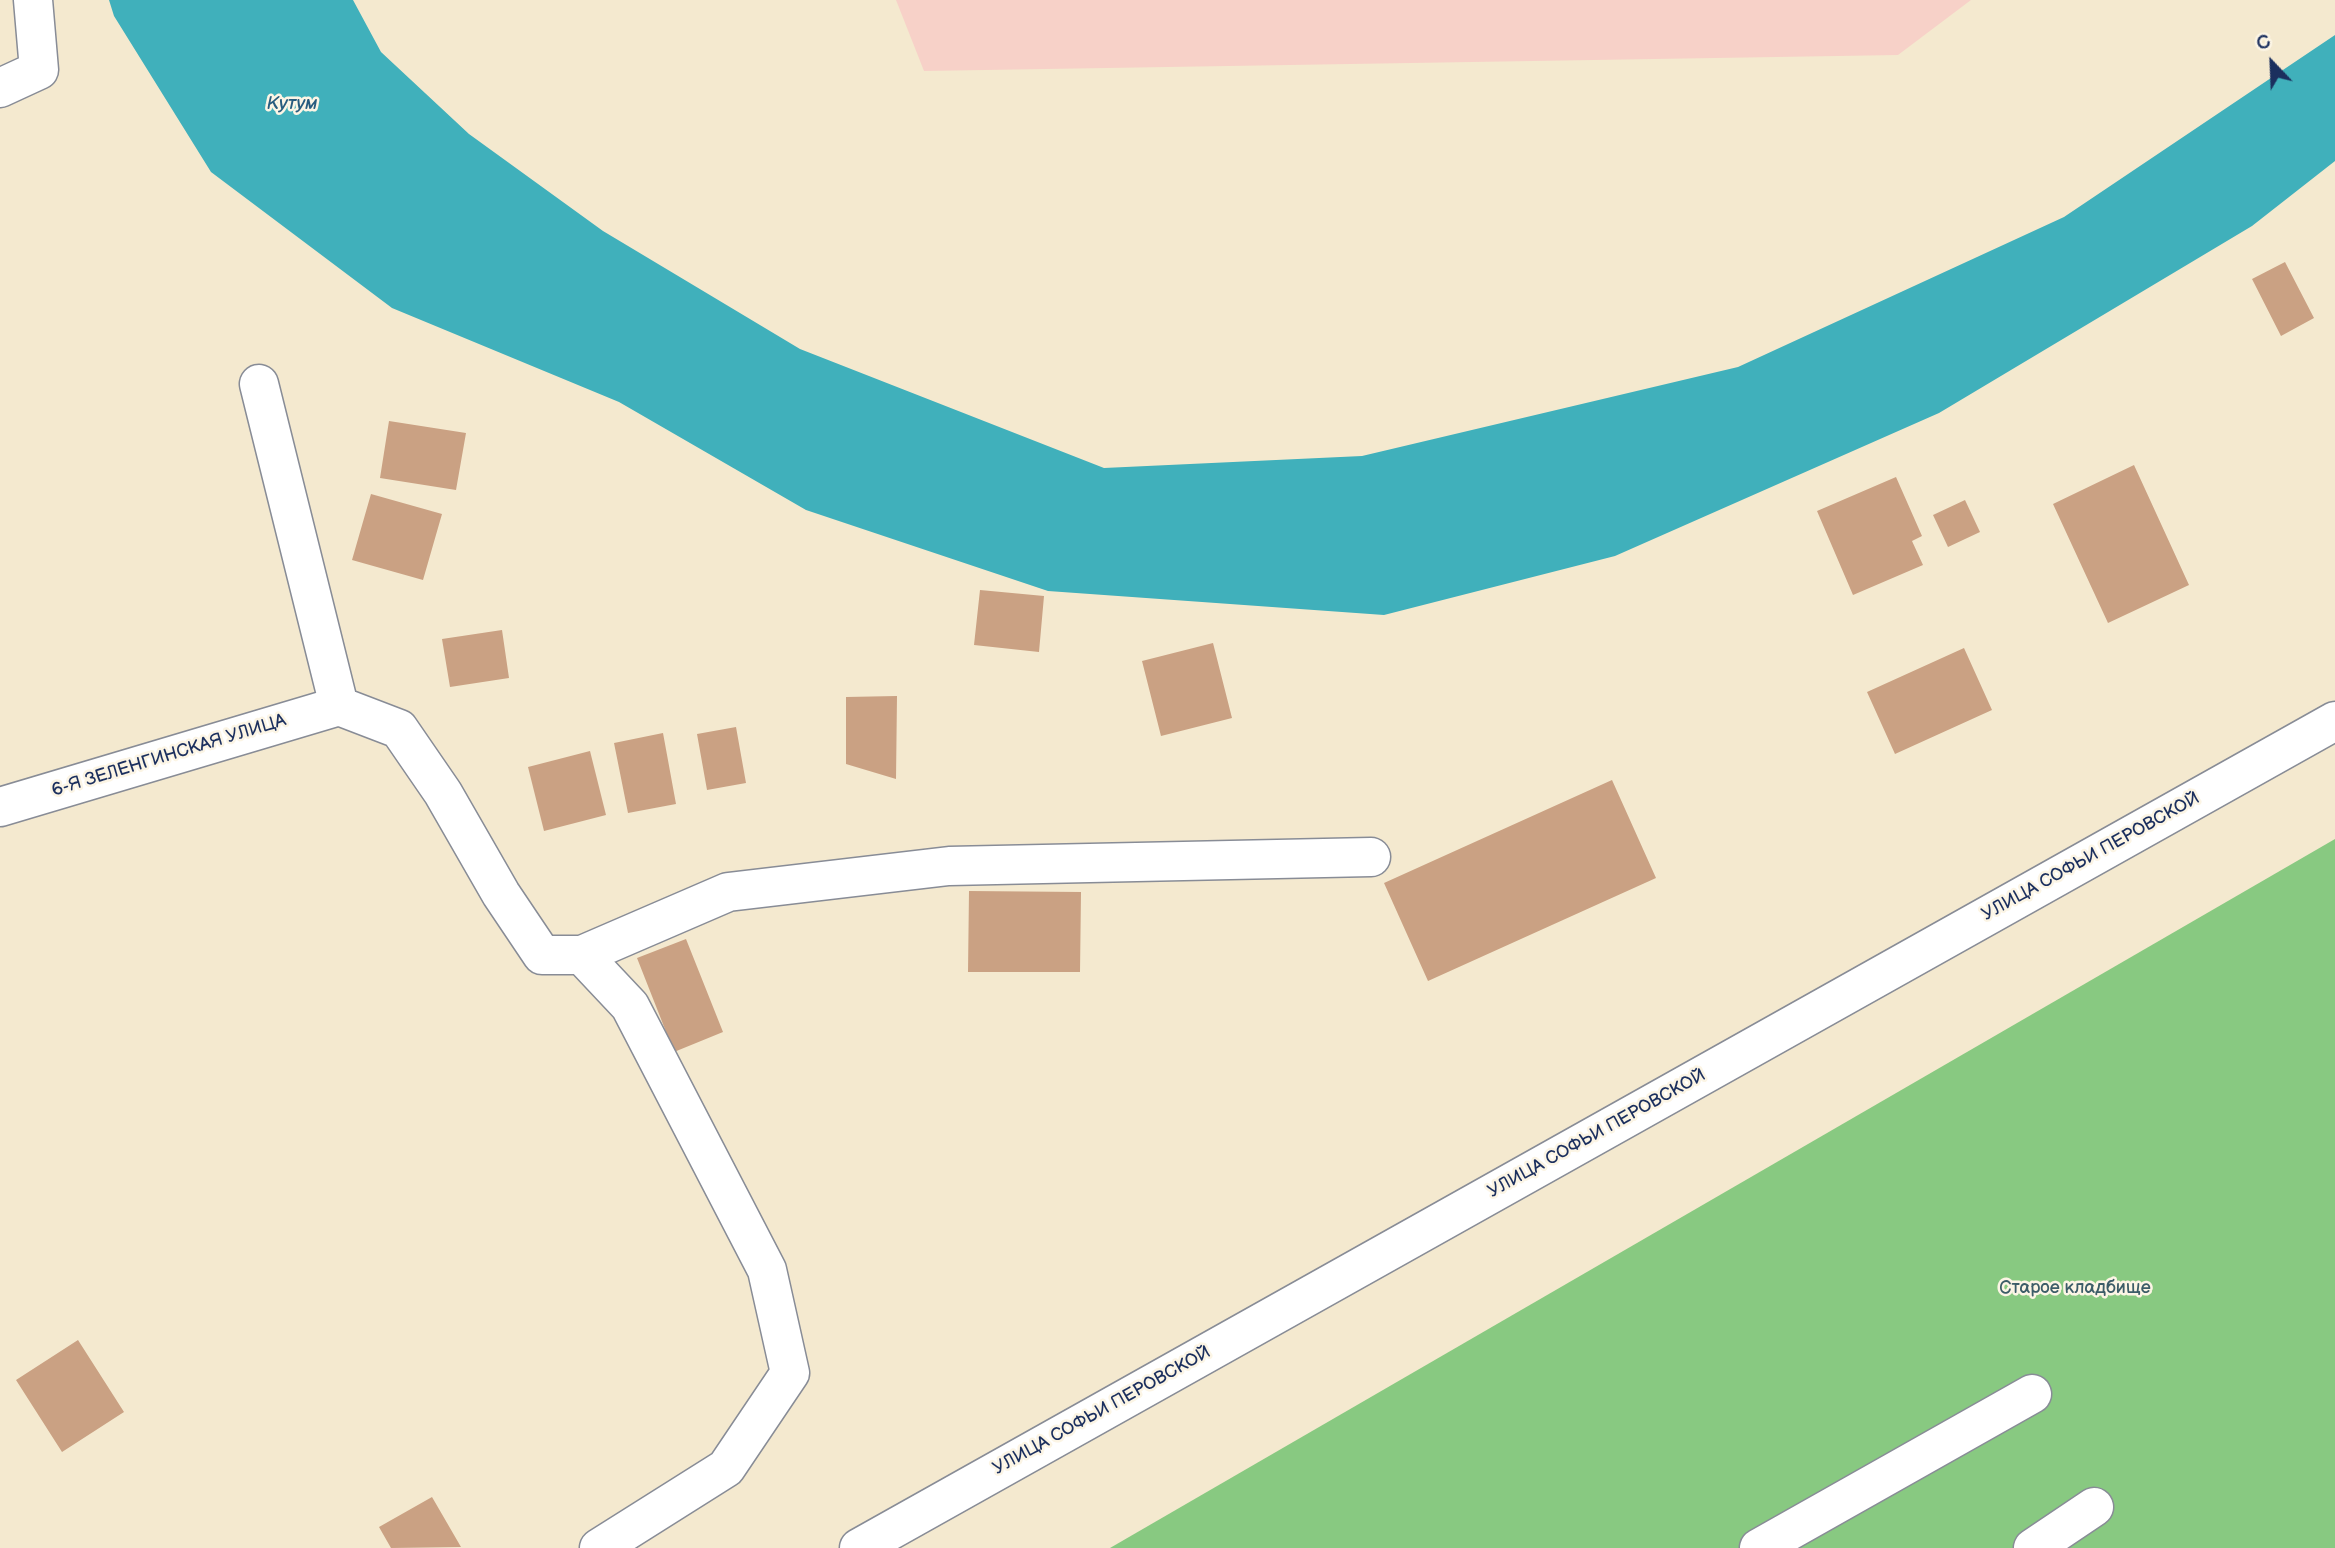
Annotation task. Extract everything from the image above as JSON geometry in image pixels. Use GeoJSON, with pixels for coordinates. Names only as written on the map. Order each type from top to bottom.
{"type":"FeatureCollection","features":[{"type":"Feature","properties":{"kind":"street"},"geometry":{"type":"LineString","coordinates":[[0,88],[38,70],[33,0]]}},
{"type":"Feature","properties":{"kind":"street"},"geometry":{"type":"LineString","coordinates":[[258,384],[339,706],[399,729],[443,793],[501,894],[542,954],[582,955],[728,892],[949,866],[1371,857]]}},
{"type":"Feature","properties":{"kind":"street","name":"6-Я ЗЕЛЕНГИНСКАЯ УЛИЦА"},"geometry":{"type":"LineString","coordinates":[[0,807],[339,706]]}},
{"type":"Feature","properties":{"kind":"street","name":"УЛИЦА СОФЬИ ПЕРОВСКОЙ"},"geometry":{"type":"LineString","coordinates":[[859,1548],[2335,720]]}},
{"type":"Feature","properties":{"kind":"street"},"geometry":{"type":"LineString","coordinates":[[582,955],[630,1006],[767,1270],[790,1373],[726,1468],[598,1548]]}},
{"type":"Feature","properties":{"kind":"street"},"geometry":{"type":"LineString","coordinates":[[1759,1548],[2032,1394]]}},
{"type":"Feature","properties":{"kind":"street"},"geometry":{"type":"LineString","coordinates":[[2033,1548],[2094,1507]]}},
{"type":"Feature","properties":{"kind":"shaded area"},"geometry":{"type":"Polygon","coordinates":[[[896,0],[1971,0],[1898,55],[924,71],[896,0]]]}},
{"type":"Feature","properties":{"kind":"green space","name":"Старое кладбище"},"geometry":{"type":"Polygon","coordinates":[[[2335,839],[2335,1548],[1110,1548],[2335,839]]]}},
{"type":"Feature","properties":{"kind":"water","name":"Кутум"},"geometry":{"type":"Polygon","coordinates":[[[109,0],[353,0],[381,52],[469,134],[603,231],[800,349],[1104,468],[1362,456],[1738,367],[2064,217],[2335,35],[2335,161],[2252,226],[1939,413],[1615,556],[1384,615],[1048,591],[806,510],[619,402],[392,308],[211,172],[114,16],[109,0]]]}},
{"type":"Feature","properties":{"kind":"building"},"geometry":{"type":"Polygon","coordinates":[[[2285,262],[2314,318],[2281,336],[2252,279],[2285,262]]]}},
{"type":"Feature","properties":{"kind":"building"},"geometry":{"type":"Polygon","coordinates":[[[389,421],[466,433],[456,490],[380,478],[389,421]]]}},
{"type":"Feature","properties":{"kind":"building"},"geometry":{"type":"Polygon","coordinates":[[[2134,465],[2189,585],[2108,623],[2053,504],[2134,465]]]}},
{"type":"Feature","properties":{"kind":"building"},"geometry":{"type":"Polygon","coordinates":[[[1896,477],[1922,536],[1912,541],[1923,565],[1853,595],[1817,511],[1896,477]]]}},
{"type":"Feature","properties":{"kind":"building"},"geometry":{"type":"Polygon","coordinates":[[[371,494],[442,514],[423,580],[352,560],[371,494]]]}},
{"type":"Feature","properties":{"kind":"building"},"geometry":{"type":"Polygon","coordinates":[[[1965,500],[1980,532],[1948,547],[1933,515],[1965,500]]]}},
{"type":"Feature","properties":{"kind":"building"},"geometry":{"type":"Polygon","coordinates":[[[980,590],[1044,596],[1039,652],[974,645],[980,590]]]}},
{"type":"Feature","properties":{"kind":"building"},"geometry":{"type":"Polygon","coordinates":[[[502,630],[509,678],[450,687],[442,639],[502,630]]]}},
{"type":"Feature","properties":{"kind":"building"},"geometry":{"type":"Polygon","coordinates":[[[1213,643],[1232,718],[1161,736],[1142,661],[1213,643]]]}},
{"type":"Feature","properties":{"kind":"building"},"geometry":{"type":"Polygon","coordinates":[[[1964,648],[1992,710],[1895,754],[1867,692],[1964,648]]]}},
{"type":"Feature","properties":{"kind":"building"},"geometry":{"type":"Polygon","coordinates":[[[897,696],[896,779],[846,764],[846,697],[897,696]]]}},
{"type":"Feature","properties":{"kind":"building"},"geometry":{"type":"Polygon","coordinates":[[[736,727],[746,783],[707,790],[697,734],[736,727]]]}},
{"type":"Feature","properties":{"kind":"building"},"geometry":{"type":"Polygon","coordinates":[[[663,733],[676,804],[628,813],[614,743],[663,733]]]}},
{"type":"Feature","properties":{"kind":"building"},"geometry":{"type":"Polygon","coordinates":[[[590,751],[606,815],[544,831],[528,767],[590,751]]]}},
{"type":"Feature","properties":{"kind":"building"},"geometry":{"type":"Polygon","coordinates":[[[1612,780],[1656,878],[1428,981],[1384,883],[1612,780]]]}},
{"type":"Feature","properties":{"kind":"building"},"geometry":{"type":"Polygon","coordinates":[[[969,891],[1081,892],[1080,972],[968,972],[969,891]]]}},
{"type":"Feature","properties":{"kind":"building"},"geometry":{"type":"Polygon","coordinates":[[[686,939],[723,1032],[674,1052],[637,958],[686,939]]]}},
{"type":"Feature","properties":{"kind":"building"},"geometry":{"type":"Polygon","coordinates":[[[78,1340],[124,1412],[62,1452],[16,1380],[78,1340]]]}},
{"type":"Feature","properties":{"kind":"building"},"geometry":{"type":"Polygon","coordinates":[[[432,1497],[461,1547],[391,1548],[379,1527],[432,1497]]]}}]}
